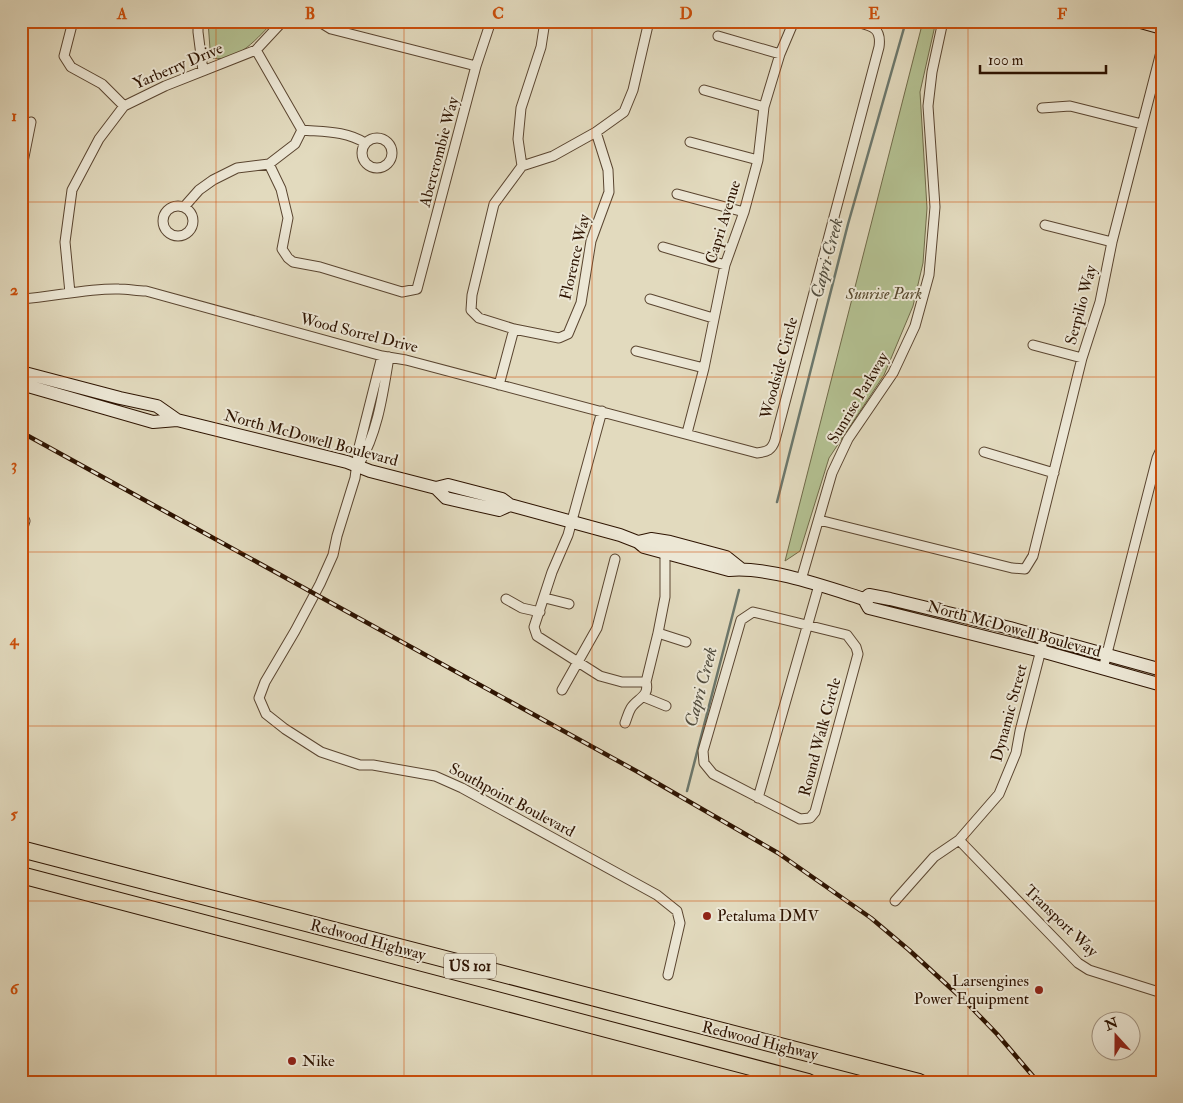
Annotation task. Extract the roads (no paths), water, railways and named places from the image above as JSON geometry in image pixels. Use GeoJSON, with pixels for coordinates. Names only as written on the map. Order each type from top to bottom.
{"type":"FeatureCollection","features":[{"type":"Feature","properties":{"kind":"highway","name":"Redwood Highway"},"geometry":{"type":"LineString","coordinates":[[21,849],[919,1082]]}},
{"type":"Feature","properties":{"kind":"highway","name":"Redwood Highway"},"geometry":{"type":"LineString","coordinates":[[21,875],[808,1082]]}},
{"type":"Feature","properties":{"kind":"main road"},"geometry":{"type":"LineString","coordinates":[[1137,21],[1162,28]]}},
{"type":"Feature","properties":{"kind":"main road","name":"North McDowell Boulevard"},"geometry":{"type":"LineString","coordinates":[[21,372],[157,406],[177,420]]}},
{"type":"Feature","properties":{"kind":"main road","name":"North McDowell Boulevard"},"geometry":{"type":"LineString","coordinates":[[21,384],[153,422],[177,420],[347,462],[358,467],[436,488],[446,498],[500,510],[510,505],[572,521],[638,542],[644,547],[729,570],[741,569],[801,580],[864,599],[869,595],[890,599],[1001,626],[1103,669],[1162,685]]}},
{"type":"Feature","properties":{"kind":"main road","name":"North McDowell Boulevard"},"geometry":{"type":"LineString","coordinates":[[638,542],[651,539],[670,542],[726,557],[741,569]]}},
{"type":"Feature","properties":{"kind":"main road","name":"North McDowell Boulevard"},"geometry":{"type":"LineString","coordinates":[[1043,645],[1106,656],[1162,670]]}},
{"type":"Feature","properties":{"kind":"street"},"geometry":{"type":"LineString","coordinates":[[73,21],[64,56],[71,67],[102,84],[124,106]]}},
{"type":"Feature","properties":{"kind":"street"},"geometry":{"type":"LineString","coordinates":[[198,21],[203,71]]}},
{"type":"Feature","properties":{"kind":"street","name":"Yarberry Drive"},"geometry":{"type":"LineString","coordinates":[[70,293],[64,242],[72,190],[99,139],[124,106],[165,86],[256,50],[283,21]]}},
{"type":"Feature","properties":{"kind":"street"},"geometry":{"type":"LineString","coordinates":[[318,21],[331,29],[476,66]]}},
{"type":"Feature","properties":{"kind":"street"},"geometry":{"type":"LineString","coordinates":[[545,21],[541,47],[520,108],[518,139],[522,166],[553,156],[596,132],[624,112],[634,90],[649,21]]}},
{"type":"Feature","properties":{"kind":"street","name":"Capri Avenue"},"geometry":{"type":"LineString","coordinates":[[687,434],[704,368],[725,265],[744,212],[758,160],[764,107],[780,54],[794,21]]}},
{"type":"Feature","properties":{"kind":"street","name":"Woodside Circle"},"geometry":{"type":"LineString","coordinates":[[687,434],[757,453],[766,452],[773,448],[879,47],[880,37],[878,31],[870,26],[853,21]]}},
{"type":"Feature","properties":{"kind":"street","name":"Sunrise Parkway"},"geometry":{"type":"LineString","coordinates":[[801,580],[832,473],[848,439],[893,373],[915,326],[929,275],[935,207],[928,106],[932,72],[943,21]]}},
{"type":"Feature","properties":{"kind":"street","name":"Abercrombie Way"},"geometry":{"type":"LineString","coordinates":[[269,164],[281,189],[288,218],[282,249],[288,258],[293,262],[402,292],[417,289],[476,66],[491,22]]}},
{"type":"Feature","properties":{"kind":"street"},"geometry":{"type":"LineString","coordinates":[[718,36],[780,54]]}},
{"type":"Feature","properties":{"kind":"street","name":"Serpilio Way"},"geometry":{"type":"LineString","coordinates":[[819,520],[1012,568],[1025,569],[1033,556],[1082,358],[1100,302],[1112,242],[1162,48]]}},
{"type":"Feature","properties":{"kind":"street"},"geometry":{"type":"LineString","coordinates":[[256,50],[302,130]]}},
{"type":"Feature","properties":{"kind":"street"},"geometry":{"type":"LineString","coordinates":[[704,90],[764,107]]}},
{"type":"Feature","properties":{"kind":"street"},"geometry":{"type":"LineString","coordinates":[[1042,108],[1070,106],[1142,124]]}},
{"type":"Feature","properties":{"kind":"street"},"geometry":{"type":"LineString","coordinates":[[21,172],[30,122]]}},
{"type":"Feature","properties":{"kind":"street"},"geometry":{"type":"LineString","coordinates":[[302,130],[338,132],[354,136],[365,143]]}},
{"type":"Feature","properties":{"kind":"street"},"geometry":{"type":"LineString","coordinates":[[184,207],[199,190],[213,180],[237,168],[269,164],[295,144],[302,130]]}},
{"type":"Feature","properties":{"kind":"street","name":"Florence Way"},"geometry":{"type":"LineString","coordinates":[[522,166],[494,204],[472,295],[471,310],[479,318],[514,329],[559,338],[568,334],[581,303],[591,241],[609,192],[608,170],[596,132]]}},
{"type":"Feature","properties":{"kind":"street"},"geometry":{"type":"LineString","coordinates":[[690,142],[758,160]]}},
{"type":"Feature","properties":{"kind":"street"},"geometry":{"type":"LineString","coordinates":[[677,194],[744,212]]}},
{"type":"Feature","properties":{"kind":"street"},"geometry":{"type":"LineString","coordinates":[[1045,225],[1112,242]]}},
{"type":"Feature","properties":{"kind":"street"},"geometry":{"type":"LineString","coordinates":[[663,247],[725,265]]}},
{"type":"Feature","properties":{"kind":"street","name":"Wood Sorrel Drive"},"geometry":{"type":"LineString","coordinates":[[21,300],[118,289],[146,292],[687,434]]}},
{"type":"Feature","properties":{"kind":"street"},"geometry":{"type":"LineString","coordinates":[[650,299],[713,318]]}},
{"type":"Feature","properties":{"kind":"street"},"geometry":{"type":"LineString","coordinates":[[499,385],[514,329]]}},
{"type":"Feature","properties":{"kind":"street"},"geometry":{"type":"LineString","coordinates":[[1033,345],[1082,358]]}},
{"type":"Feature","properties":{"kind":"street"},"geometry":{"type":"LineString","coordinates":[[636,351],[704,368]]}},
{"type":"Feature","properties":{"kind":"street","name":"Southpoint Boulevard"},"geometry":{"type":"LineString","coordinates":[[385,356],[359,447],[358,467],[333,555],[295,631],[265,682],[259,698],[262,706],[266,714],[285,729],[321,752],[360,765],[373,765],[435,776],[462,788],[657,896],[677,911],[680,923],[668,975]]}},
{"type":"Feature","properties":{"kind":"street"},"geometry":{"type":"LineString","coordinates":[[602,412],[572,521],[534,627],[536,636],[600,676],[622,682],[646,682]]}},
{"type":"Feature","properties":{"kind":"street"},"geometry":{"type":"LineString","coordinates":[[1103,669],[1162,447]]}},
{"type":"Feature","properties":{"kind":"street"},"geometry":{"type":"LineString","coordinates":[[984,452],[1054,473]]}},
{"type":"Feature","properties":{"kind":"street"},"geometry":{"type":"LineString","coordinates":[[21,512],[25,521],[23,533],[21,534]]}},
{"type":"Feature","properties":{"kind":"street"},"geometry":{"type":"LineString","coordinates":[[625,723],[631,706],[644,697],[647,687],[646,682],[665,597],[665,553]]}},
{"type":"Feature","properties":{"kind":"street"},"geometry":{"type":"LineString","coordinates":[[562,690],[597,628],[615,559]]}},
{"type":"Feature","properties":{"kind":"street"},"geometry":{"type":"LineString","coordinates":[[758,798],[820,585]]}},
{"type":"Feature","properties":{"kind":"street"},"geometry":{"type":"LineString","coordinates":[[545,598],[569,604]]}},
{"type":"Feature","properties":{"kind":"street"},"geometry":{"type":"LineString","coordinates":[[506,599],[522,608],[540,612]]}},
{"type":"Feature","properties":{"kind":"street","name":"Round Walk Circle"},"geometry":{"type":"LineString","coordinates":[[753,612],[808,624],[847,635],[856,647],[858,654],[815,812],[810,818],[800,820],[713,774],[704,763],[703,752],[741,620],[753,612]]}},
{"type":"Feature","properties":{"kind":"street"},"geometry":{"type":"LineString","coordinates":[[658,633],[686,642]]}},
{"type":"Feature","properties":{"kind":"street","name":"Dynamic Street"},"geometry":{"type":"LineString","coordinates":[[895,901],[934,857],[959,840],[1002,788],[1016,753],[1043,645]]}},
{"type":"Feature","properties":{"kind":"street"},"geometry":{"type":"LineString","coordinates":[[644,697],[666,706]]}},
{"type":"Feature","properties":{"kind":"street","name":"Transport Way"},"geometry":{"type":"LineString","coordinates":[[959,840],[1078,963],[1089,970],[1162,993]]}},
{"type":"Feature","properties":{"kind":"waterway","name":"Capri Creek"},"geometry":{"type":"LineString","coordinates":[[777,502],[848,224],[906,21]]}},
{"type":"Feature","properties":{"kind":"waterway","name":"Capri Creek"},"geometry":{"type":"LineString","coordinates":[[687,791],[739,590]]}},
{"type":"Feature","properties":{"kind":"railway"},"geometry":{"type":"LineString","coordinates":[[21,432],[638,772],[778,853],[871,918],[909,950],[968,1004],[997,1034],[1038,1082]]}},
{"type":"Feature","properties":{"kind":"place","name":"Petaluma DMV"},"geometry":{"type":"Point","coordinates":[707,916]}},
{"type":"Feature","properties":{"kind":"place","name":"Larsengines Power Equipment"},"geometry":{"type":"Point","coordinates":[1039,990]}},
{"type":"Feature","properties":{"kind":"place","name":"Nike"},"geometry":{"type":"Point","coordinates":[292,1061]}},
{"type":"Feature","properties":{"kind":"park label","name":"Sunrise Park"},"geometry":{"type":"Point","coordinates":[884,294]}}]}
